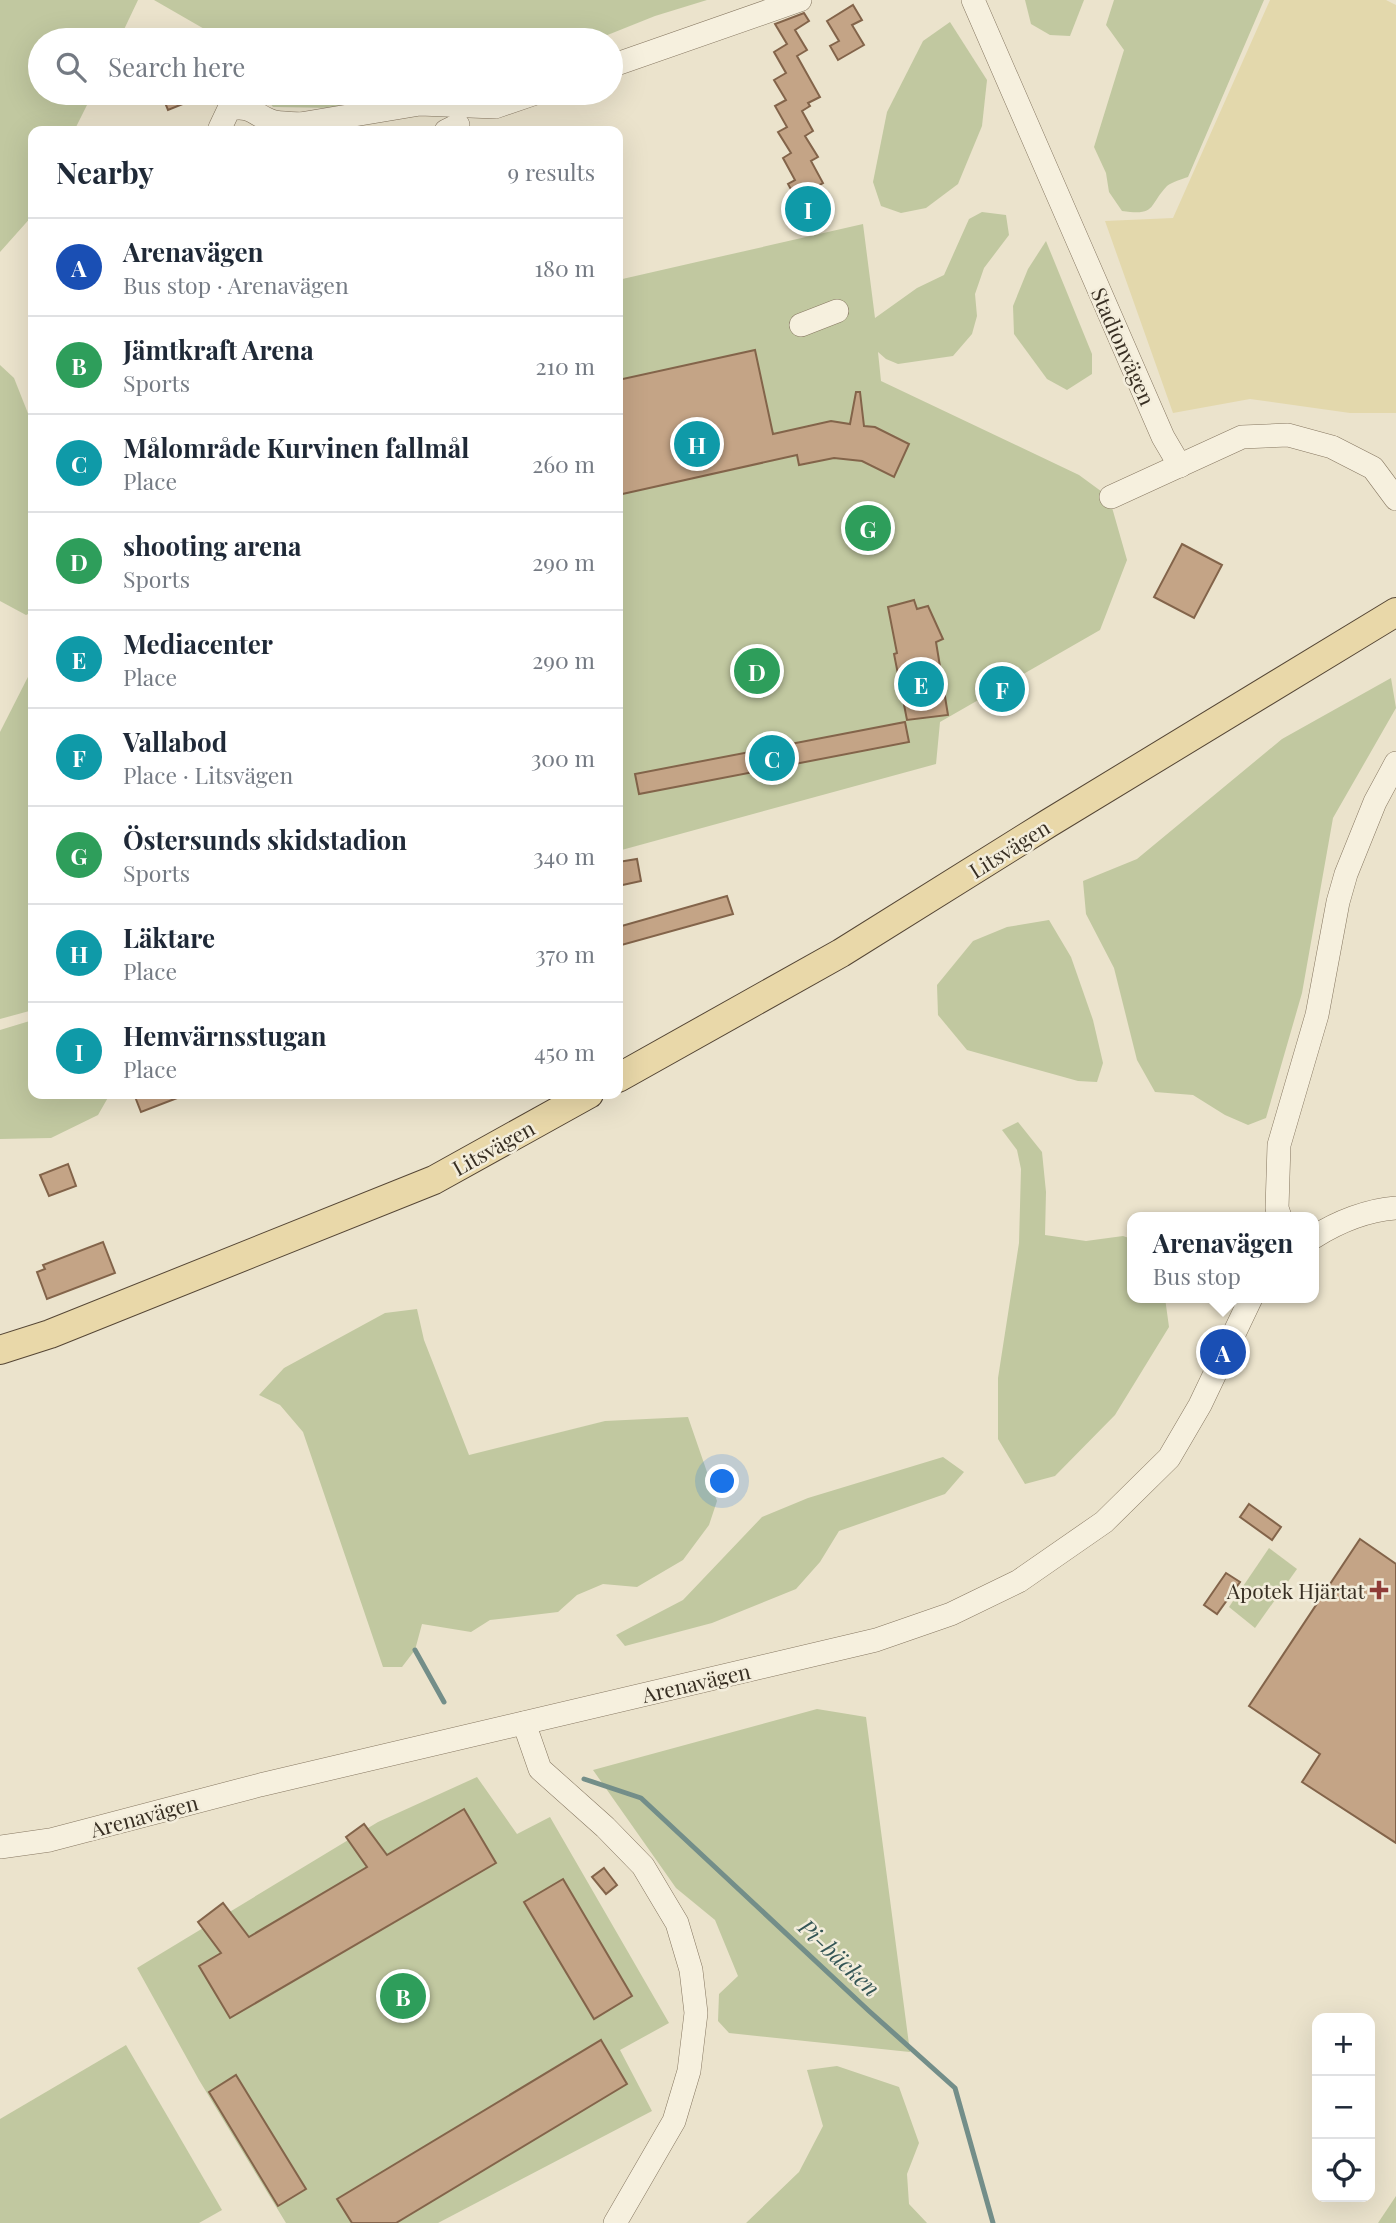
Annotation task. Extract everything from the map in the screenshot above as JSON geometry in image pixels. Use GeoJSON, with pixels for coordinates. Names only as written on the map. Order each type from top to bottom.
{"type":"FeatureCollection","features":[{"type":"Feature","properties":{"kind":"main road","name":"Litsvägen"},"geometry":{"type":"LineString","coordinates":[[623,1075],[841,953],[1396,612]]}},
{"type":"Feature","properties":{"kind":"main road","name":"Litsvägen"},"geometry":{"type":"LineString","coordinates":[[0,1350],[50,1334],[435,1180],[580,1099]]}},
{"type":"Feature","properties":{"kind":"street"},"geometry":{"type":"LineString","coordinates":[[623,62],[800,0]]}},
{"type":"Feature","properties":{"kind":"street","name":"Stadionvägen"},"geometry":{"type":"LineString","coordinates":[[973,0],[1163,437],[1180,466]]}},
{"type":"Feature","properties":{"kind":"street"},"geometry":{"type":"LineString","coordinates":[[302,126],[415,105]]}},
{"type":"Feature","properties":{"kind":"street"},"geometry":{"type":"LineString","coordinates":[[445,105],[501,105]]}},
{"type":"Feature","properties":{"kind":"street"},"geometry":{"type":"LineString","coordinates":[[221,126],[229,109],[243,107],[286,126]]}},
{"type":"Feature","properties":{"kind":"street"},"geometry":{"type":"LineString","coordinates":[[801,325],[837,311]]}},
{"type":"Feature","properties":{"kind":"street"},"geometry":{"type":"LineString","coordinates":[[1111,498],[1242,437],[1288,435],[1332,447],[1373,468],[1396,499]]}},
{"type":"Feature","properties":{"kind":"street"},"geometry":{"type":"LineString","coordinates":[[1278,1212],[1279,1145],[1317,1015],[1338,902],[1346,874],[1375,802],[1396,763]]}},
{"type":"Feature","properties":{"kind":"street"},"geometry":{"type":"LineString","coordinates":[[1319,1234],[1335,1224],[1396,1208]]}},
{"type":"Feature","properties":{"kind":"street","name":"Arenavägen"},"geometry":{"type":"LineString","coordinates":[[0,1846],[50,1840],[260,1784],[876,1640],[951,1614],[1019,1581],[1104,1522],[1168,1458],[1200,1405],[1249,1303]]}},
{"type":"Feature","properties":{"kind":"street"},"geometry":{"type":"LineString","coordinates":[[524,1723],[540,1769],[605,1827],[643,1866],[677,1923],[691,1970],[695,2027],[689,2071],[674,2121],[615,2223]]}},
{"type":"Feature","properties":{"kind":"green space"},"geometry":{"type":"Polygon","coordinates":[[[0,0],[138,0],[125,28],[28,28],[28,105],[87,105],[76,126],[28,126],[28,221],[0,252],[0,0]]]}},
{"type":"Feature","properties":{"kind":"green space"},"geometry":{"type":"Polygon","coordinates":[[[154,0],[707,0],[623,29],[203,28],[154,0]]]}},
{"type":"Feature","properties":{"kind":"green space"},"geometry":{"type":"Polygon","coordinates":[[[1025,0],[1084,0],[1070,36],[1050,35],[1031,24],[1025,0]]]}},
{"type":"Feature","properties":{"kind":"green space"},"geometry":{"type":"Polygon","coordinates":[[[1114,0],[1264,0],[1188,177],[1167,186],[1147,211],[1141,212],[1122,211],[1109,192],[1106,173],[1094,147],[1124,50],[1106,25],[1114,0]]]}},
{"type":"Feature","properties":{"kind":"green space"},"geometry":{"type":"Polygon","coordinates":[[[950,22],[987,80],[982,126],[958,184],[926,208],[901,213],[881,206],[873,182],[887,112],[923,41],[950,22]]]}},
{"type":"Feature","properties":{"kind":"green space"},"geometry":{"type":"Polygon","coordinates":[[[271,105],[358,105],[338,108],[271,105]]]}},
{"type":"Feature","properties":{"kind":"green space"},"geometry":{"type":"Polygon","coordinates":[[[982,212],[1006,215],[1009,235],[984,268],[975,294],[977,316],[972,334],[953,356],[898,364],[878,352],[881,381],[1079,475],[1109,497],[1127,560],[1100,630],[940,722],[936,764],[623,850],[623,279],[863,224],[875,318],[917,288],[944,275],[969,219],[982,212]]]}},
{"type":"Feature","properties":{"kind":"green space"},"geometry":{"type":"Polygon","coordinates":[[[1046,241],[1092,354],[1092,374],[1067,390],[1047,379],[1014,334],[1013,306],[1028,269],[1046,241]]]}},
{"type":"Feature","properties":{"kind":"green space"},"geometry":{"type":"Polygon","coordinates":[[[0,365],[14,378],[28,413],[28,614],[0,601],[0,365]]]}},
{"type":"Feature","properties":{"kind":"green space"},"geometry":{"type":"Polygon","coordinates":[[[28,677],[28,1011],[0,1019],[0,732],[28,677]]]}},
{"type":"Feature","properties":{"kind":"green space"},"geometry":{"type":"Polygon","coordinates":[[[1391,678],[1396,708],[1333,818],[1302,993],[1266,1118],[1248,1125],[1225,1115],[1193,1095],[1155,1092],[1137,1060],[1114,968],[1086,914],[1083,881],[1137,859],[1282,739],[1391,678]]]}},
{"type":"Feature","properties":{"kind":"green space"},"geometry":{"type":"Polygon","coordinates":[[[1049,920],[1071,957],[1093,1020],[1103,1063],[1097,1082],[1078,1081],[967,1050],[938,1015],[937,985],[973,941],[1007,927],[1049,920]]]}},
{"type":"Feature","properties":{"kind":"green space"},"geometry":{"type":"Polygon","coordinates":[[[28,1022],[28,1099],[107,1099],[98,1115],[51,1138],[0,1139],[0,1030],[28,1022]]]}},
{"type":"Feature","properties":{"kind":"green space"},"geometry":{"type":"Polygon","coordinates":[[[1018,1122],[1042,1152],[1046,1192],[1045,1235],[1086,1241],[1127,1237],[1127,1303],[1166,1303],[1169,1327],[1115,1415],[1055,1476],[1025,1484],[998,1439],[998,1378],[1019,1243],[1021,1169],[1017,1150],[1002,1130],[1018,1122]]]}},
{"type":"Feature","properties":{"kind":"green space"},"geometry":{"type":"Polygon","coordinates":[[[417,1309],[424,1340],[469,1455],[605,1421],[688,1417],[717,1501],[709,1525],[683,1560],[637,1587],[603,1584],[577,1595],[558,1612],[490,1620],[471,1632],[422,1624],[415,1650],[402,1667],[383,1667],[303,1432],[280,1405],[259,1395],[284,1368],[385,1313],[417,1309]]]}},
{"type":"Feature","properties":{"kind":"green space"},"geometry":{"type":"Polygon","coordinates":[[[943,1457],[964,1472],[945,1494],[839,1531],[820,1562],[796,1589],[712,1623],[625,1646],[616,1635],[683,1600],[762,1517],[808,1498],[943,1457]]]}},
{"type":"Feature","properties":{"kind":"green space"},"geometry":{"type":"Polygon","coordinates":[[[1269,1548],[1297,1569],[1255,1628],[1229,1607],[1269,1548]]]}},
{"type":"Feature","properties":{"kind":"green space"},"geometry":{"type":"Polygon","coordinates":[[[817,1709],[866,1717],[910,2052],[729,2033],[718,2021],[719,1994],[738,1976],[715,1920],[676,1888],[593,1770],[817,1709]]]}},
{"type":"Feature","properties":{"kind":"green space"},"geometry":{"type":"Polygon","coordinates":[[[477,1777],[517,1834],[550,1817],[669,2023],[620,2050],[652,2111],[438,2223],[286,2223],[199,2080],[137,1968],[378,1822],[477,1777]]]}},
{"type":"Feature","properties":{"kind":"green space"},"geometry":{"type":"Polygon","coordinates":[[[126,2045],[222,2210],[199,2223],[0,2223],[0,2119],[126,2045]]]}},
{"type":"Feature","properties":{"kind":"green space"},"geometry":{"type":"Polygon","coordinates":[[[837,2066],[899,2087],[919,2143],[907,2174],[909,2204],[927,2223],[746,2223],[799,2172],[823,2126],[807,2070],[837,2066]]]}},
{"type":"Feature","properties":{"kind":"green space"},"geometry":{"type":"Polygon","coordinates":[[[1396,2196],[1396,2223],[1378,2223],[1396,2196]]]}},
{"type":"Feature","properties":{"kind":"sand"},"geometry":{"type":"Polygon","coordinates":[[[1270,0],[1386,0],[1396,5],[1396,413],[1350,413],[1250,399],[1173,413],[1105,221],[1173,218],[1270,0]]]}},
{"type":"Feature","properties":{"kind":"building"},"geometry":{"type":"Polygon","coordinates":[[[853,5],[862,20],[852,25],[864,45],[838,60],[830,46],[839,41],[827,21],[853,5]]]}},
{"type":"Feature","properties":{"kind":"building"},"geometry":{"type":"Polygon","coordinates":[[[804,13],[809,21],[795,30],[807,50],[797,56],[820,97],[808,103],[810,106],[802,111],[813,131],[805,136],[818,157],[811,161],[823,183],[816,187],[828,209],[797,226],[788,210],[799,204],[788,184],[795,180],[783,158],[791,153],[778,132],[787,127],[775,106],[786,100],[774,80],[786,73],[774,52],[787,44],[775,24],[804,13]]]}},
{"type":"Feature","properties":{"kind":"building"},"geometry":{"type":"Polygon","coordinates":[[[166,105],[180,105],[168,110],[166,105]]]}},
{"type":"Feature","properties":{"kind":"building"},"geometry":{"type":"Polygon","coordinates":[[[755,350],[773,434],[831,421],[850,424],[856,392],[860,392],[864,426],[875,427],[909,444],[894,477],[862,461],[834,458],[799,465],[797,455],[623,494],[623,379],[755,350]]]}},
{"type":"Feature","properties":{"kind":"building"},"geometry":{"type":"Polygon","coordinates":[[[1182,544],[1222,565],[1194,618],[1154,597],[1182,544]]]}},
{"type":"Feature","properties":{"kind":"building"},"geometry":{"type":"Polygon","coordinates":[[[914,600],[917,609],[928,606],[943,639],[936,642],[948,715],[907,720],[888,607],[914,600]]]}},
{"type":"Feature","properties":{"kind":"building"},"geometry":{"type":"Polygon","coordinates":[[[1015,673],[1022,688],[989,704],[981,689],[1015,673]]]}},
{"type":"Feature","properties":{"kind":"building"},"geometry":{"type":"Polygon","coordinates":[[[905,722],[909,742],[639,794],[635,774],[905,722]]]}},
{"type":"Feature","properties":{"kind":"building"},"geometry":{"type":"Polygon","coordinates":[[[637,859],[641,881],[623,885],[623,861],[637,859]]]}},
{"type":"Feature","properties":{"kind":"building"},"geometry":{"type":"Polygon","coordinates":[[[727,896],[733,914],[623,945],[623,926],[727,896]]]}},
{"type":"Feature","properties":{"kind":"building"},"geometry":{"type":"Polygon","coordinates":[[[136,1099],[175,1099],[141,1112],[136,1099]]]}},
{"type":"Feature","properties":{"kind":"building"},"geometry":{"type":"Polygon","coordinates":[[[68,1164],[76,1186],[49,1196],[40,1175],[68,1164]]]}},
{"type":"Feature","properties":{"kind":"building"},"geometry":{"type":"Polygon","coordinates":[[[103,1242],[115,1273],[47,1299],[37,1272],[45,1269],[43,1265],[103,1242]]]}},
{"type":"Feature","properties":{"kind":"building"},"geometry":{"type":"Polygon","coordinates":[[[1249,1504],[1281,1527],[1272,1540],[1240,1517],[1249,1504]]]}},
{"type":"Feature","properties":{"kind":"building"},"geometry":{"type":"Polygon","coordinates":[[[1360,1539],[1396,1564],[1396,1843],[1302,1782],[1320,1754],[1249,1706],[1360,1539]]]}},
{"type":"Feature","properties":{"kind":"building"},"geometry":{"type":"Polygon","coordinates":[[[1226,1573],[1240,1582],[1217,1614],[1204,1605],[1226,1573]]]}},
{"type":"Feature","properties":{"kind":"building"},"geometry":{"type":"Polygon","coordinates":[[[464,1809],[496,1863],[230,2018],[199,1966],[221,1953],[198,1922],[223,1903],[249,1937],[367,1867],[346,1837],[364,1824],[387,1855],[464,1809]]]}},
{"type":"Feature","properties":{"kind":"building"},"geometry":{"type":"Polygon","coordinates":[[[604,1868],[617,1885],[606,1894],[592,1877],[604,1868]]]}},
{"type":"Feature","properties":{"kind":"building"},"geometry":{"type":"Polygon","coordinates":[[[563,1879],[632,1996],[594,2019],[524,1902],[563,1879]]]}},
{"type":"Feature","properties":{"kind":"building"},"geometry":{"type":"Polygon","coordinates":[[[601,2040],[627,2084],[396,2223],[352,2223],[337,2199],[601,2040]]]}},
{"type":"Feature","properties":{"kind":"building"},"geometry":{"type":"Polygon","coordinates":[[[236,2075],[306,2189],[278,2206],[209,2092],[236,2075]]]}},
{"type":"Feature","properties":{"kind":"waterway","name":"Pi-bäcken"},"geometry":{"type":"LineString","coordinates":[[415,1650],[444,1702]]}},
{"type":"Feature","properties":{"kind":"waterway","name":"Pi-bäcken"},"geometry":{"type":"LineString","coordinates":[[584,1779],[641,1798],[955,2088],[993,2223]]}},
{"type":"Feature","properties":{"kind":"place","name":"Hemvärnsstugan"},"geometry":{"type":"Point","coordinates":[808,209]}},
{"type":"Feature","properties":{"kind":"place","name":"Läktare"},"geometry":{"type":"Point","coordinates":[697,444]}},
{"type":"Feature","properties":{"kind":"place","name":"Östersunds skidstadion"},"geometry":{"type":"Point","coordinates":[868,528]}},
{"type":"Feature","properties":{"kind":"place","name":"shooting arena"},"geometry":{"type":"Point","coordinates":[757,671]}},
{"type":"Feature","properties":{"kind":"place","name":"Mediacenter"},"geometry":{"type":"Point","coordinates":[921,684]}},
{"type":"Feature","properties":{"kind":"place","name":"Vallabod"},"geometry":{"type":"Point","coordinates":[1002,689]}},
{"type":"Feature","properties":{"kind":"place","name":"Målområde Kurvinen fallmål"},"geometry":{"type":"Point","coordinates":[772,758]}},
{"type":"Feature","properties":{"kind":"place","name":"Arenavägen"},"geometry":{"type":"Point","coordinates":[1223,1352]}},
{"type":"Feature","properties":{"kind":"place","name":"Apotek Hjärtat"},"geometry":{"type":"Point","coordinates":[1379,1590]}},
{"type":"Feature","properties":{"kind":"place","name":"Jämtkraft Arena"},"geometry":{"type":"Point","coordinates":[403,1996]}}]}
